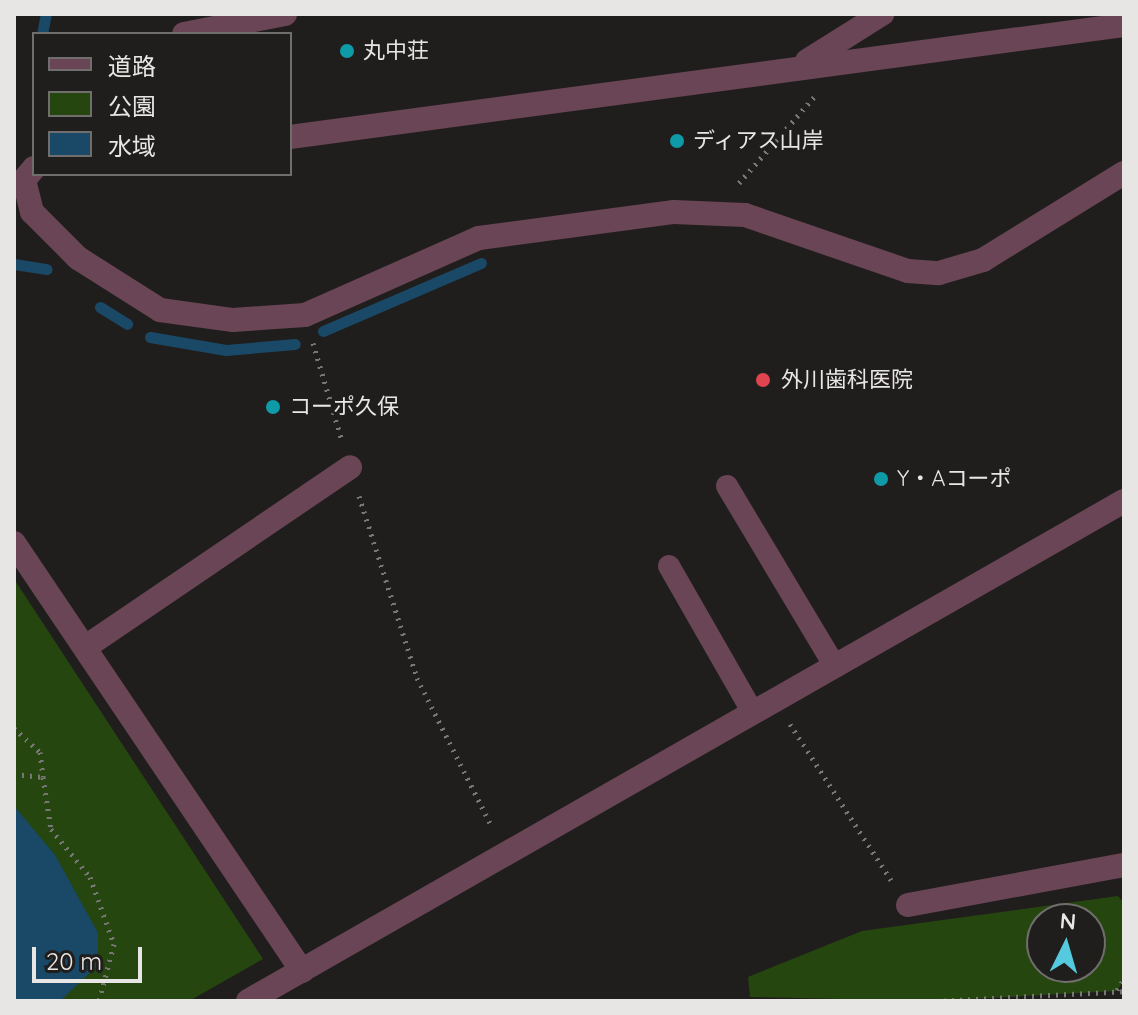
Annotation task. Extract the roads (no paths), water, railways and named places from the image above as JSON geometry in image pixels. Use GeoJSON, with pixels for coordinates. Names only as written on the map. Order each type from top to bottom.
{"type":"FeatureCollection","features":[{"type":"Feature","properties":{"kind":"street"},"geometry":{"type":"LineString","coordinates":[[194,32],[285,14]]}},
{"type":"Feature","properties":{"kind":"street"},"geometry":{"type":"LineString","coordinates":[[802,64],[882,14]]}},
{"type":"Feature","properties":{"kind":"street"},"geometry":{"type":"LineString","coordinates":[[292,137],[802,64],[1124,25]]}},
{"type":"Feature","properties":{"kind":"street"},"geometry":{"type":"LineString","coordinates":[[24,173],[32,212],[78,258],[160,310],[233,320],[305,315],[479,238],[573,221],[715,211],[786,226],[908,271],[939,273],[983,260],[1124,173]]}},
{"type":"Feature","properties":{"kind":"street"},"geometry":{"type":"LineString","coordinates":[[87,646],[350,467]]}},
{"type":"Feature","properties":{"kind":"street"},"geometry":{"type":"LineString","coordinates":[[248,1001],[774,700],[833,663],[1124,501]]}},
{"type":"Feature","properties":{"kind":"street"},"geometry":{"type":"LineString","coordinates":[[14,543],[87,646],[302,971]]}},
{"type":"Feature","properties":{"kind":"street"},"geometry":{"type":"LineString","coordinates":[[908,905],[1124,865]]}},
{"type":"Feature","properties":{"kind":"lane"},"geometry":{"type":"LineString","coordinates":[[727,486],[833,663]]}},
{"type":"Feature","properties":{"kind":"lane"},"geometry":{"type":"LineString","coordinates":[[669,566],[752,711]]}},
{"type":"Feature","properties":{"kind":"water"},"geometry":{"type":"Polygon","coordinates":[[[14,806],[55,855],[98,933],[98,965],[60,1001],[14,1001],[14,806]]]}},
{"type":"Feature","properties":{"kind":"waterway"},"geometry":{"type":"LineString","coordinates":[[42,32],[46,14]]}},
{"type":"Feature","properties":{"kind":"waterway"},"geometry":{"type":"LineString","coordinates":[[323,331],[481,263]]}},
{"type":"Feature","properties":{"kind":"waterway"},"geometry":{"type":"LineString","coordinates":[[14,264],[47,269]]}},
{"type":"Feature","properties":{"kind":"waterway"},"geometry":{"type":"LineString","coordinates":[[100,307],[127,324]]}},
{"type":"Feature","properties":{"kind":"waterway"},"geometry":{"type":"LineString","coordinates":[[150,337],[226,350],[295,344]]}},
{"type":"Feature","properties":{"kind":"place","name":"丸中荘"},"geometry":{"type":"Point","coordinates":[347,51]}},
{"type":"Feature","properties":{"kind":"place","name":"ディアス山岸"},"geometry":{"type":"Point","coordinates":[677,141]}},
{"type":"Feature","properties":{"kind":"place","name":"外川歯科医院"},"geometry":{"type":"Point","coordinates":[763,380]}},
{"type":"Feature","properties":{"kind":"place","name":"コーポ久保"},"geometry":{"type":"Point","coordinates":[273,407]}},
{"type":"Feature","properties":{"kind":"place","name":"Y・Aコーポ"},"geometry":{"type":"Point","coordinates":[881,479]}}]}
